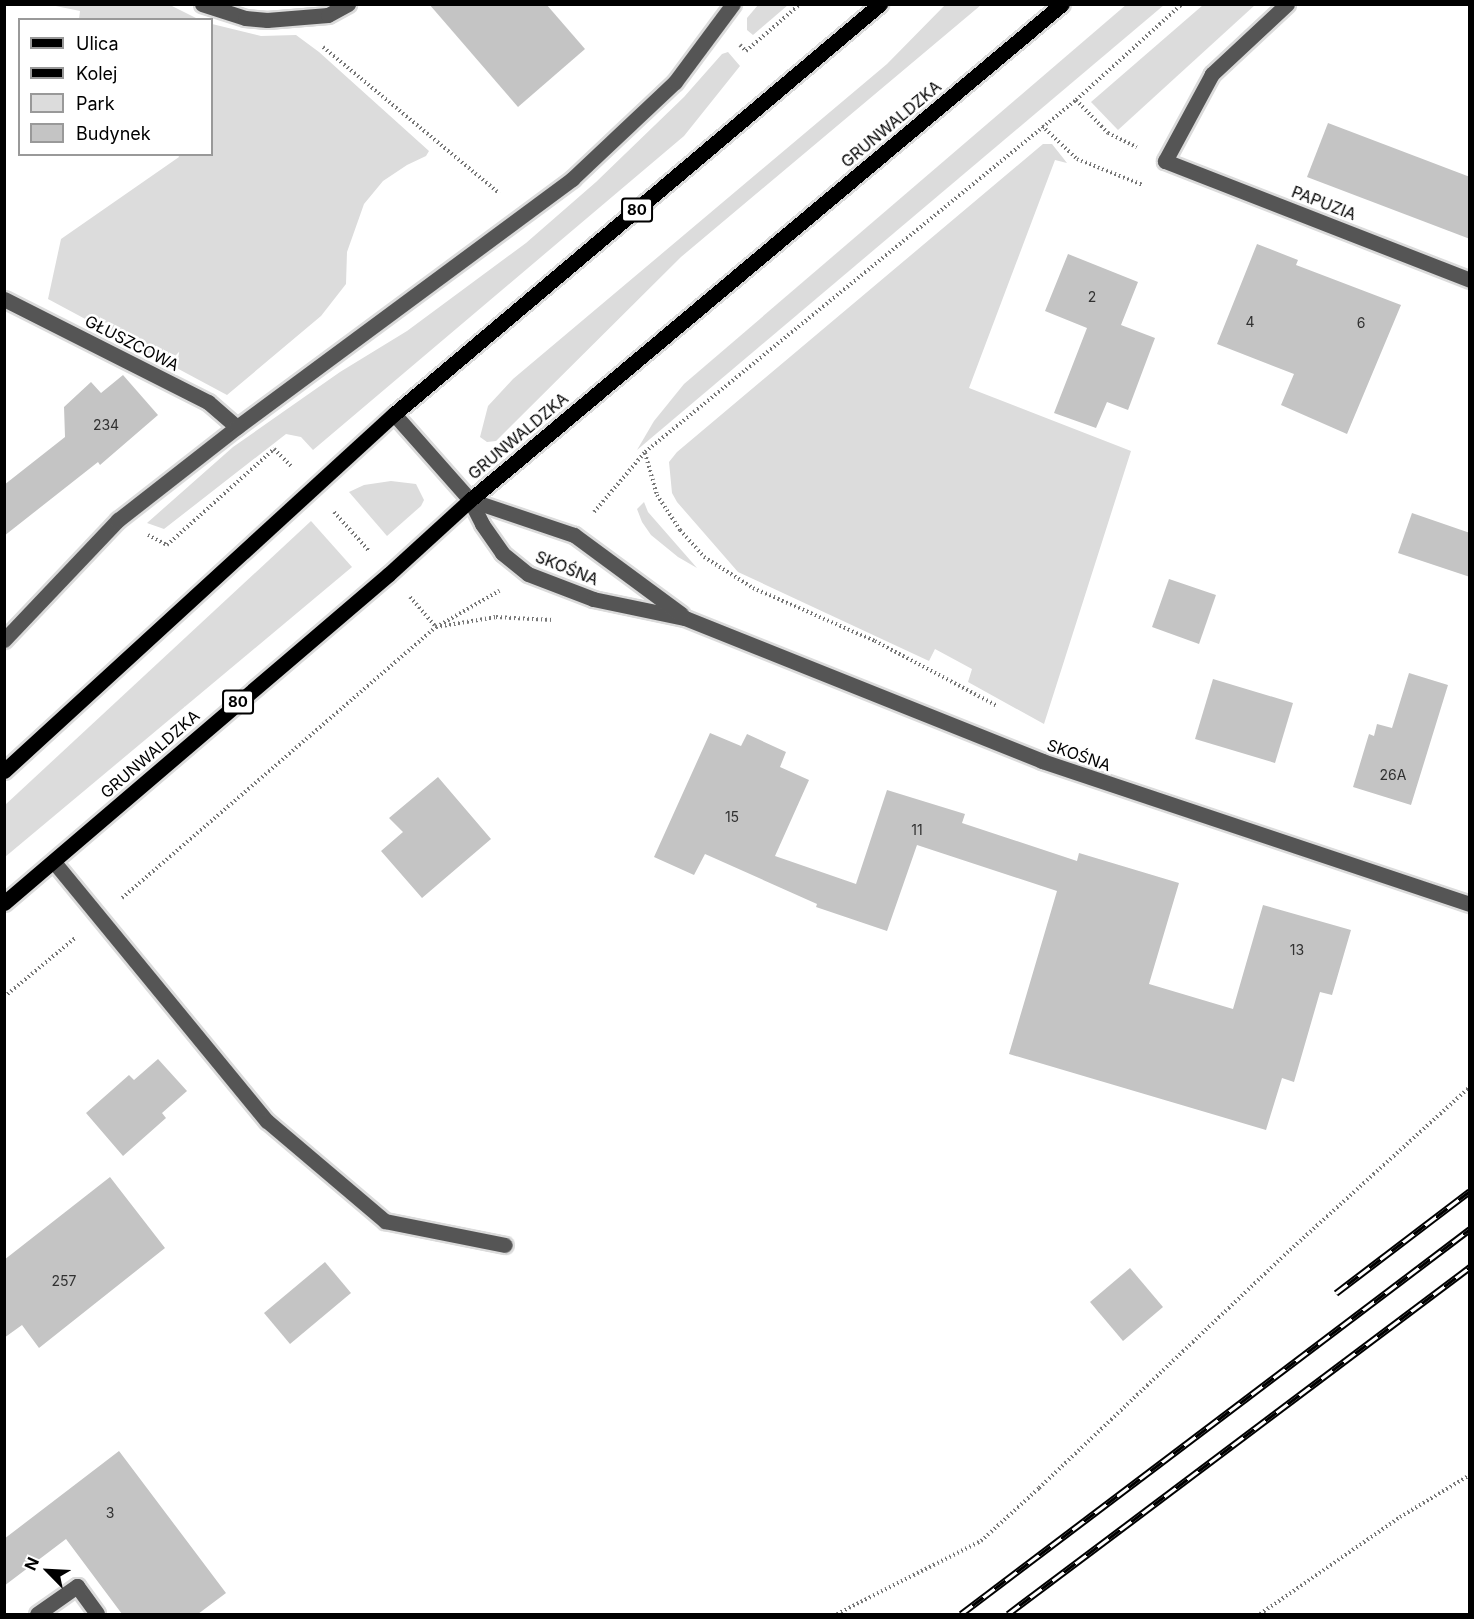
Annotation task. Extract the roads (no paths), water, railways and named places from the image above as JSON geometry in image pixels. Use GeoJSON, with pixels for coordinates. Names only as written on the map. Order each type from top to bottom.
{"type":"FeatureCollection","features":[{"type":"Feature","properties":{"kind":"main road","name":"80"},"geometry":{"type":"LineString","coordinates":[[4,771],[394,414],[880,4]]}},
{"type":"Feature","properties":{"kind":"main road","name":"GRUNWALDZKA"},"geometry":{"type":"LineString","coordinates":[[4,903],[389,574],[470,500],[1062,4]]}},
{"type":"Feature","properties":{"kind":"street"},"geometry":{"type":"LineString","coordinates":[[202,4],[245,18],[267,20],[328,15],[348,4]]}},
{"type":"Feature","properties":{"kind":"street"},"geometry":{"type":"LineString","coordinates":[[4,640],[118,519],[237,427],[572,179],[675,82],[720,26],[733,4]]}},
{"type":"Feature","properties":{"kind":"street","name":"PAPUZIA"},"geometry":{"type":"LineString","coordinates":[[1287,4],[1212,74],[1165,160],[1470,280]]}},
{"type":"Feature","properties":{"kind":"street","name":"GŁUSZCOWA"},"geometry":{"type":"LineString","coordinates":[[4,299],[208,402],[237,427]]}},
{"type":"Feature","properties":{"kind":"street","name":"SKOŚNA"},"geometry":{"type":"LineString","coordinates":[[394,414],[470,500],[482,524],[502,553],[528,574],[593,599],[685,618],[1042,761],[1340,863],[1470,904]]}},
{"type":"Feature","properties":{"kind":"street","name":"SKOŚNA"},"geometry":{"type":"LineString","coordinates":[[470,500],[574,536],[685,618]]}},
{"type":"Feature","properties":{"kind":"street"},"geometry":{"type":"LineString","coordinates":[[54,862],[267,1120],[385,1221],[505,1245]]}},
{"type":"Feature","properties":{"kind":"street"},"geometry":{"type":"LineString","coordinates":[[37,1614],[77,1586],[97,1614]]}},
{"type":"Feature","properties":{"kind":"railway"},"geometry":{"type":"LineString","coordinates":[[1336,1293],[1470,1191]]}},
{"type":"Feature","properties":{"kind":"railway"},"geometry":{"type":"LineString","coordinates":[[961,1614],[1470,1229]]}},
{"type":"Feature","properties":{"kind":"railway"},"geometry":{"type":"LineString","coordinates":[[1008,1614],[1470,1267]]}}]}
